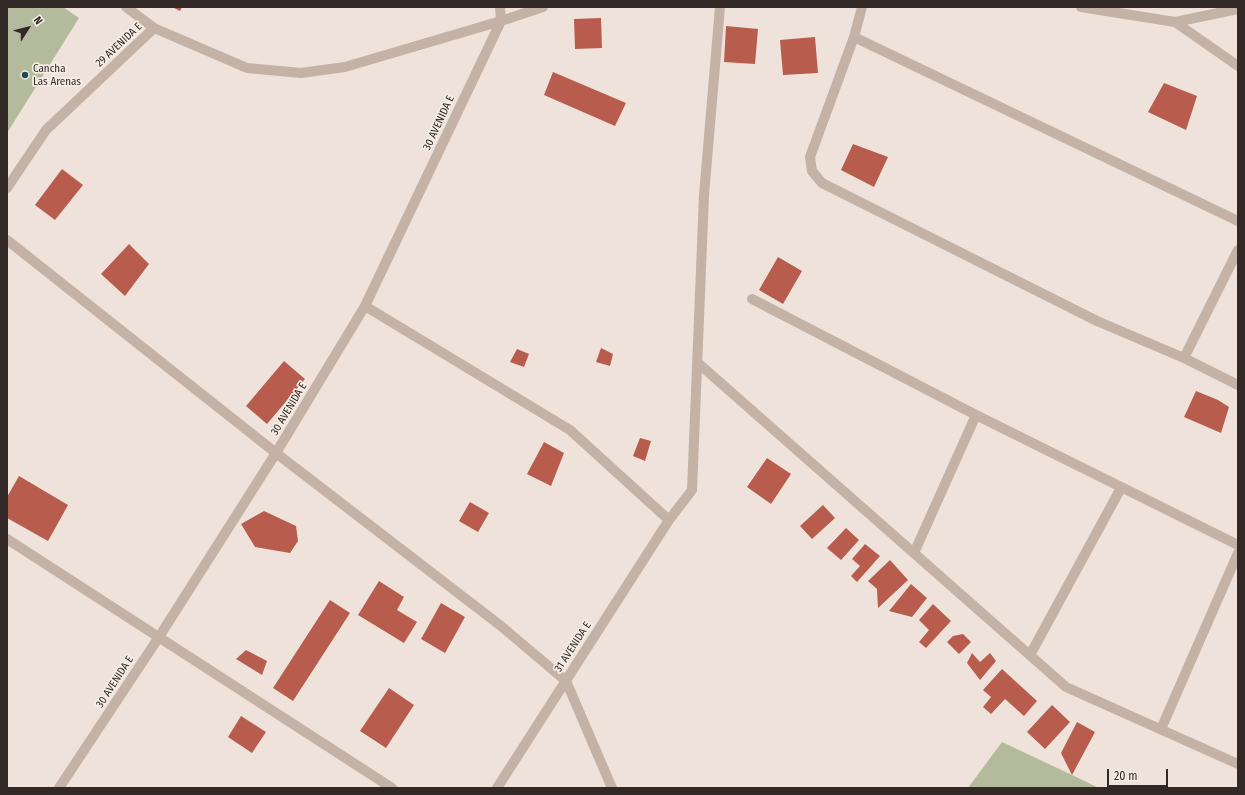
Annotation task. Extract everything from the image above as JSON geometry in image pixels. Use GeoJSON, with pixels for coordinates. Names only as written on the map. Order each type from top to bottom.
{"type":"FeatureCollection","features":[{"type":"Feature","properties":{"kind":"street"},"geometry":{"type":"LineString","coordinates":[[126,7],[154,28],[247,68],[301,73],[344,67],[501,21],[543,7]]}},
{"type":"Feature","properties":{"kind":"street"},"geometry":{"type":"LineString","coordinates":[[500,7],[501,21]]}},
{"type":"Feature","properties":{"kind":"street","name":"31 AVENIDA E"},"geometry":{"type":"LineString","coordinates":[[497,788],[669,520],[692,490],[704,195],[720,7]]}},
{"type":"Feature","properties":{"kind":"street"},"geometry":{"type":"LineString","coordinates":[[862,7],[854,37],[810,156],[812,171],[822,183],[1096,321],[1184,358],[1238,385]]}},
{"type":"Feature","properties":{"kind":"street"},"geometry":{"type":"LineString","coordinates":[[1081,7],[1175,22],[1238,9]]}},
{"type":"Feature","properties":{"kind":"street","name":"30 AVENIDA E"},"geometry":{"type":"LineString","coordinates":[[59,788],[159,637],[276,453],[365,306],[501,21]]}},
{"type":"Feature","properties":{"kind":"street"},"geometry":{"type":"LineString","coordinates":[[1175,22],[1238,66]]}},
{"type":"Feature","properties":{"kind":"street","name":"29 AVENIDA E"},"geometry":{"type":"LineString","coordinates":[[7,188],[46,130],[154,28]]}},
{"type":"Feature","properties":{"kind":"street"},"geometry":{"type":"LineString","coordinates":[[854,37],[1238,221]]}},
{"type":"Feature","properties":{"kind":"street"},"geometry":{"type":"LineString","coordinates":[[7,240],[276,453],[501,626],[566,681],[612,788]]}},
{"type":"Feature","properties":{"kind":"street"},"geometry":{"type":"LineString","coordinates":[[1184,358],[1238,250]]}},
{"type":"Feature","properties":{"kind":"street"},"geometry":{"type":"LineString","coordinates":[[752,299],[976,415],[1238,545]]}},
{"type":"Feature","properties":{"kind":"street"},"geometry":{"type":"LineString","coordinates":[[365,306],[570,430],[669,520]]}},
{"type":"Feature","properties":{"kind":"street"},"geometry":{"type":"LineString","coordinates":[[698,363],[1066,687],[1238,764]]}},
{"type":"Feature","properties":{"kind":"street"},"geometry":{"type":"LineString","coordinates":[[914,553],[976,415]]}},
{"type":"Feature","properties":{"kind":"street"},"geometry":{"type":"LineString","coordinates":[[1030,655],[1121,488]]}},
{"type":"Feature","properties":{"kind":"street"},"geometry":{"type":"LineString","coordinates":[[7,539],[392,788]]}},
{"type":"Feature","properties":{"kind":"street"},"geometry":{"type":"LineString","coordinates":[[1161,729],[1238,553]]}},
{"type":"Feature","properties":{"kind":"green space","name":"Cancha Las Arenas"},"geometry":{"type":"Polygon","coordinates":[[[7,7],[63,7],[79,18],[7,133],[7,7]]]}},
{"type":"Feature","properties":{"kind":"green space"},"geometry":{"type":"Polygon","coordinates":[[[1002,742],[1072,775],[1099,788],[968,788],[1002,742]]]}},
{"type":"Feature","properties":{"kind":"building"},"geometry":{"type":"Polygon","coordinates":[[[172,7],[182,7],[180,11],[172,7]]]}},
{"type":"Feature","properties":{"kind":"building"},"geometry":{"type":"Polygon","coordinates":[[[601,18],[602,48],[575,49],[574,19],[601,18]]]}},
{"type":"Feature","properties":{"kind":"building"},"geometry":{"type":"Polygon","coordinates":[[[726,26],[758,29],[755,64],[724,62],[726,26]]]}},
{"type":"Feature","properties":{"kind":"building"},"geometry":{"type":"Polygon","coordinates":[[[815,37],[818,73],[783,75],[780,40],[815,37]]]}},
{"type":"Feature","properties":{"kind":"building"},"geometry":{"type":"Polygon","coordinates":[[[553,72],[626,103],[615,126],[544,95],[553,72]]]}},
{"type":"Feature","properties":{"kind":"building"},"geometry":{"type":"Polygon","coordinates":[[[1164,83],[1197,96],[1186,130],[1148,112],[1164,83]]]}},
{"type":"Feature","properties":{"kind":"building"},"geometry":{"type":"Polygon","coordinates":[[[853,144],[888,157],[874,187],[841,170],[853,144]]]}},
{"type":"Feature","properties":{"kind":"building"},"geometry":{"type":"Polygon","coordinates":[[[62,169],[83,185],[55,220],[35,205],[62,169]]]}},
{"type":"Feature","properties":{"kind":"building"},"geometry":{"type":"Polygon","coordinates":[[[129,244],[149,264],[125,296],[101,274],[129,244]]]}},
{"type":"Feature","properties":{"kind":"building"},"geometry":{"type":"Polygon","coordinates":[[[778,257],[802,271],[783,304],[759,290],[778,257]]]}},
{"type":"Feature","properties":{"kind":"building"},"geometry":{"type":"Polygon","coordinates":[[[601,348],[613,354],[610,366],[596,362],[601,348]]]}},
{"type":"Feature","properties":{"kind":"building"},"geometry":{"type":"Polygon","coordinates":[[[517,349],[529,354],[524,367],[510,362],[517,349]]]}},
{"type":"Feature","properties":{"kind":"building"},"geometry":{"type":"Polygon","coordinates":[[[284,361],[305,379],[267,424],[246,406],[284,361]]]}},
{"type":"Feature","properties":{"kind":"building"},"geometry":{"type":"Polygon","coordinates":[[[1196,391],[1218,400],[1229,407],[1221,433],[1184,417],[1196,391]]]}},
{"type":"Feature","properties":{"kind":"building"},"geometry":{"type":"Polygon","coordinates":[[[640,438],[651,441],[645,461],[633,456],[640,438]]]}},
{"type":"Feature","properties":{"kind":"building"},"geometry":{"type":"Polygon","coordinates":[[[544,442],[564,453],[551,486],[527,474],[544,442]]]}},
{"type":"Feature","properties":{"kind":"building"},"geometry":{"type":"Polygon","coordinates":[[[767,458],[791,474],[771,504],[747,487],[767,458]]]}},
{"type":"Feature","properties":{"kind":"building"},"geometry":{"type":"Polygon","coordinates":[[[19,476],[68,505],[48,541],[7,518],[7,497],[19,476]]]}},
{"type":"Feature","properties":{"kind":"building"},"geometry":{"type":"Polygon","coordinates":[[[470,502],[489,513],[478,532],[459,521],[470,502]]]}},
{"type":"Feature","properties":{"kind":"building"},"geometry":{"type":"Polygon","coordinates":[[[823,505],[835,518],[812,539],[800,526],[823,505]]]}},
{"type":"Feature","properties":{"kind":"building"},"geometry":{"type":"Polygon","coordinates":[[[264,511],[296,526],[298,541],[290,553],[255,547],[241,524],[264,511]]]}},
{"type":"Feature","properties":{"kind":"building"},"geometry":{"type":"Polygon","coordinates":[[[846,528],[859,540],[841,560],[827,548],[846,528]]]}},
{"type":"Feature","properties":{"kind":"building"},"geometry":{"type":"Polygon","coordinates":[[[865,544],[880,556],[857,582],[851,576],[860,566],[852,559],[865,544]]]}},
{"type":"Feature","properties":{"kind":"building"},"geometry":{"type":"Polygon","coordinates":[[[890,560],[908,580],[878,608],[877,589],[868,581],[890,560]]]}},
{"type":"Feature","properties":{"kind":"building"},"geometry":{"type":"Polygon","coordinates":[[[379,581],[404,597],[397,610],[417,622],[404,643],[358,615],[379,581]]]}},
{"type":"Feature","properties":{"kind":"building"},"geometry":{"type":"Polygon","coordinates":[[[911,584],[927,598],[912,617],[889,611],[911,584]]]}},
{"type":"Feature","properties":{"kind":"building"},"geometry":{"type":"Polygon","coordinates":[[[330,600],[350,613],[293,701],[273,688],[330,600]]]}},
{"type":"Feature","properties":{"kind":"building"},"geometry":{"type":"Polygon","coordinates":[[[441,603],[465,617],[445,653],[421,639],[441,603]]]}},
{"type":"Feature","properties":{"kind":"building"},"geometry":{"type":"Polygon","coordinates":[[[933,604],[951,621],[926,648],[919,642],[929,630],[919,620],[933,604]]]}},
{"type":"Feature","properties":{"kind":"building"},"geometry":{"type":"Polygon","coordinates":[[[963,634],[971,642],[959,654],[947,642],[953,636],[963,634]]]}},
{"type":"Feature","properties":{"kind":"building"},"geometry":{"type":"Polygon","coordinates":[[[246,650],[267,661],[262,675],[236,659],[246,650]]]}},
{"type":"Feature","properties":{"kind":"building"},"geometry":{"type":"Polygon","coordinates":[[[972,653],[980,662],[990,653],[996,661],[980,680],[967,663],[972,653]]]}},
{"type":"Feature","properties":{"kind":"building"},"geometry":{"type":"Polygon","coordinates":[[[1002,669],[1037,701],[1024,716],[1005,699],[991,714],[983,707],[991,697],[983,690],[1002,669]]]}},
{"type":"Feature","properties":{"kind":"building"},"geometry":{"type":"Polygon","coordinates":[[[389,688],[414,705],[386,748],[360,731],[389,688]]]}},
{"type":"Feature","properties":{"kind":"building"},"geometry":{"type":"Polygon","coordinates":[[[1052,705],[1070,722],[1045,749],[1027,732],[1052,705]]]}},
{"type":"Feature","properties":{"kind":"building"},"geometry":{"type":"Polygon","coordinates":[[[241,716],[266,732],[252,753],[228,737],[241,716]]]}},
{"type":"Feature","properties":{"kind":"building"},"geometry":{"type":"Polygon","coordinates":[[[1077,722],[1095,732],[1072,775],[1061,753],[1077,722]]]}},
{"type":"Feature","properties":{"kind":"place","name":"Cancha Las Arenas"},"geometry":{"type":"Point","coordinates":[25,75]}}]}
